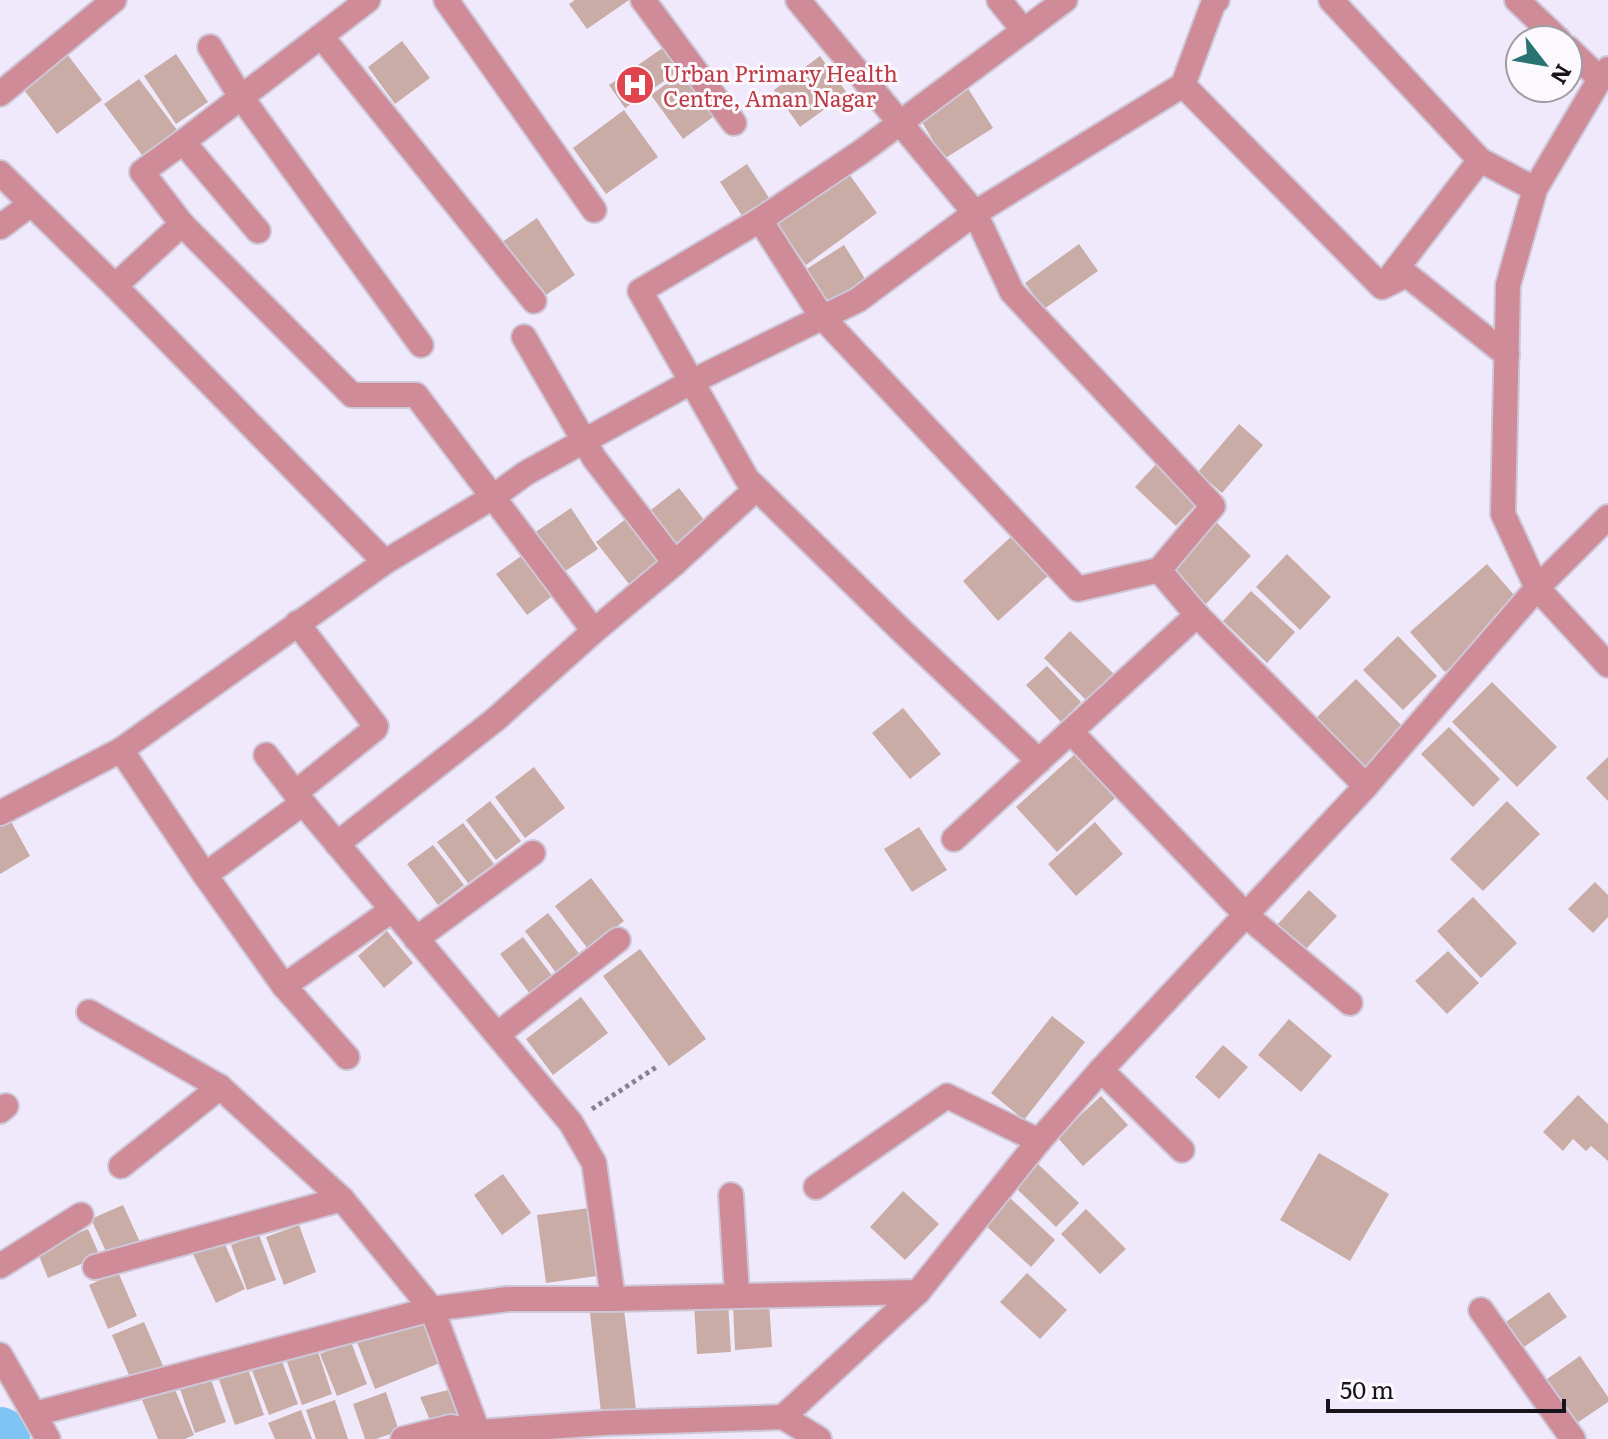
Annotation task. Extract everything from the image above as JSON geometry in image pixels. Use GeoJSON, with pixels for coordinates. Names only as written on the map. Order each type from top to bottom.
{"type":"FeatureCollection","features":[{"type":"Feature","properties":{"kind":"street"},"geometry":{"type":"LineString","coordinates":[[0,94],[114,0]]}},
{"type":"Feature","properties":{"kind":"street"},"geometry":{"type":"LineString","coordinates":[[368,0],[142,172],[182,224],[352,395],[416,395],[594,631]]}},
{"type":"Feature","properties":{"kind":"street"},"geometry":{"type":"LineString","coordinates":[[446,0],[594,210]]}},
{"type":"Feature","properties":{"kind":"street"},"geometry":{"type":"LineString","coordinates":[[643,0],[734,123]]}},
{"type":"Feature","properties":{"kind":"street"},"geometry":{"type":"LineString","coordinates":[[760,220],[822,317],[1078,589],[1159,570],[1213,506],[1012,292],[975,213],[798,0]]}},
{"type":"Feature","properties":{"kind":"street"},"geometry":{"type":"LineString","coordinates":[[999,0],[1024,31]]}},
{"type":"Feature","properties":{"kind":"street"},"geometry":{"type":"LineString","coordinates":[[1039,761],[747,479],[640,291],[760,220],[861,152],[1065,0]]}},
{"type":"Feature","properties":{"kind":"street"},"geometry":{"type":"LineString","coordinates":[[1331,0],[1480,160],[1535,189]]}},
{"type":"Feature","properties":{"kind":"street"},"geometry":{"type":"LineString","coordinates":[[1517,0],[1542,24]]}},
{"type":"Feature","properties":{"kind":"street"},"geometry":{"type":"LineString","coordinates":[[0,813],[121,750],[385,562],[493,497],[526,473],[691,382],[858,300],[975,213],[1183,85],[1214,1]]}},
{"type":"Feature","properties":{"kind":"street"},"geometry":{"type":"LineString","coordinates":[[321,36],[534,301]]}},
{"type":"Feature","properties":{"kind":"street"},"geometry":{"type":"LineString","coordinates":[[210,47],[241,97],[421,345]]}},
{"type":"Feature","properties":{"kind":"street"},"geometry":{"type":"LineString","coordinates":[[1584,60],[1604,74],[1535,189],[1508,285],[1503,514],[1537,588],[1608,665]]}},
{"type":"Feature","properties":{"kind":"street"},"geometry":{"type":"LineString","coordinates":[[1183,85],[1382,287]]}},
{"type":"Feature","properties":{"kind":"street"},"geometry":{"type":"LineString","coordinates":[[183,142],[258,231]]}},
{"type":"Feature","properties":{"kind":"street"},"geometry":{"type":"LineString","coordinates":[[1382,287],[1480,160]]}},
{"type":"Feature","properties":{"kind":"street"},"geometry":{"type":"LineString","coordinates":[[0,173],[385,562]]}},
{"type":"Feature","properties":{"kind":"street"},"geometry":{"type":"LineString","coordinates":[[0,227],[31,204]]}},
{"type":"Feature","properties":{"kind":"street"},"geometry":{"type":"LineString","coordinates":[[115,286],[182,224]]}},
{"type":"Feature","properties":{"kind":"street"},"geometry":{"type":"LineString","coordinates":[[1382,287],[1407,275],[1507,355]]}},
{"type":"Feature","properties":{"kind":"street"},"geometry":{"type":"LineString","coordinates":[[524,337],[594,458],[675,563]]}},
{"type":"Feature","properties":{"kind":"street"},"geometry":{"type":"LineString","coordinates":[[337,844],[496,719],[756,489]]}},
{"type":"Feature","properties":{"kind":"street"},"geometry":{"type":"LineString","coordinates":[[783,1417],[918,1292],[1039,1141],[1101,1070],[1366,786],[1537,588],[1608,517]]}},
{"type":"Feature","properties":{"kind":"street"},"geometry":{"type":"LineString","coordinates":[[1159,570],[1197,615],[1366,786]]}},
{"type":"Feature","properties":{"kind":"street"},"geometry":{"type":"LineString","coordinates":[[954,839],[1197,615]]}},
{"type":"Feature","properties":{"kind":"street"},"geometry":{"type":"LineString","coordinates":[[205,875],[299,798],[375,729],[373,720],[297,623]]}},
{"type":"Feature","properties":{"kind":"street"},"geometry":{"type":"LineString","coordinates":[[1071,732],[1247,916],[1350,1003]]}},
{"type":"Feature","properties":{"kind":"street"},"geometry":{"type":"LineString","coordinates":[[121,750],[284,986],[347,1057]]}},
{"type":"Feature","properties":{"kind":"street"},"geometry":{"type":"LineString","coordinates":[[266,755],[571,1123],[594,1163],[613,1299]]}},
{"type":"Feature","properties":{"kind":"street"},"geometry":{"type":"LineString","coordinates":[[416,939],[533,853]]}},
{"type":"Feature","properties":{"kind":"street"},"geometry":{"type":"LineString","coordinates":[[284,986],[392,910]]}},
{"type":"Feature","properties":{"kind":"street"},"geometry":{"type":"LineString","coordinates":[[498,1034],[618,940]]}},
{"type":"Feature","properties":{"kind":"street"},"geometry":{"type":"LineString","coordinates":[[89,1012],[220,1087],[342,1199],[432,1309],[478,1432]]}},
{"type":"Feature","properties":{"kind":"street"},"geometry":{"type":"LineString","coordinates":[[1101,1070],[1182,1150]]}},
{"type":"Feature","properties":{"kind":"street"},"geometry":{"type":"LineString","coordinates":[[121,1166],[220,1087]]}},
{"type":"Feature","properties":{"kind":"street"},"geometry":{"type":"LineString","coordinates":[[816,1187],[947,1096],[1039,1141]]}},
{"type":"Feature","properties":{"kind":"street"},"geometry":{"type":"LineString","coordinates":[[731,1195],[737,1295]]}},
{"type":"Feature","properties":{"kind":"street"},"geometry":{"type":"LineString","coordinates":[[95,1267],[342,1199]]}},
{"type":"Feature","properties":{"kind":"street"},"geometry":{"type":"LineString","coordinates":[[0,1266],[81,1215]]}},
{"type":"Feature","properties":{"kind":"street"},"geometry":{"type":"LineString","coordinates":[[34,1414],[432,1309],[508,1299],[918,1292]]}},
{"type":"Feature","properties":{"kind":"street"},"geometry":{"type":"LineString","coordinates":[[1481,1310],[1573,1439]]}},
{"type":"Feature","properties":{"kind":"street"},"geometry":{"type":"LineString","coordinates":[[0,1355],[48,1439]]}},
{"type":"Feature","properties":{"kind":"street"},"geometry":{"type":"LineString","coordinates":[[403,1439],[604,1423],[783,1417],[819,1439]]}},
{"type":"Feature","properties":{"kind":"path"},"geometry":{"type":"LineString","coordinates":[[571,1123],[658,1066]]}},
{"type":"Feature","properties":{"kind":"building"},"geometry":{"type":"Polygon","coordinates":[[[575,0],[629,0],[587,29],[569,4],[575,0]]]}},
{"type":"Feature","properties":{"kind":"building"},"geometry":{"type":"Polygon","coordinates":[[[402,41],[430,78],[395,104],[368,67],[402,41]]]}},
{"type":"Feature","properties":{"kind":"building"},"geometry":{"type":"Polygon","coordinates":[[[667,45],[683,68],[625,108],[609,85],[667,45]]]}},
{"type":"Feature","properties":{"kind":"building"},"geometry":{"type":"Polygon","coordinates":[[[67,54],[102,100],[57,134],[22,87],[67,54]]]}},
{"type":"Feature","properties":{"kind":"building"},"geometry":{"type":"Polygon","coordinates":[[[176,54],[208,102],[176,124],[144,76],[176,54]]]}},
{"type":"Feature","properties":{"kind":"building"},"geometry":{"type":"Polygon","coordinates":[[[820,56],[847,93],[800,127],[774,90],[820,56]]]}},
{"type":"Feature","properties":{"kind":"building"},"geometry":{"type":"Polygon","coordinates":[[[685,70],[717,114],[683,139],[651,95],[685,70]]]}},
{"type":"Feature","properties":{"kind":"building"},"geometry":{"type":"Polygon","coordinates":[[[139,79],[177,130],[142,155],[104,104],[139,79]]]}},
{"type":"Feature","properties":{"kind":"building"},"geometry":{"type":"Polygon","coordinates":[[[967,87],[993,128],[944,159],[919,117],[967,87]]]}},
{"type":"Feature","properties":{"kind":"building"},"geometry":{"type":"Polygon","coordinates":[[[624,110],[658,157],[606,194],[573,148],[624,110]]]}},
{"type":"Feature","properties":{"kind":"building"},"geometry":{"type":"Polygon","coordinates":[[[747,164],[775,207],[748,225],[720,182],[747,164]]]}},
{"type":"Feature","properties":{"kind":"building"},"geometry":{"type":"Polygon","coordinates":[[[844,167],[877,213],[806,265],[773,218],[844,167]]]}},
{"type":"Feature","properties":{"kind":"building"},"geometry":{"type":"Polygon","coordinates":[[[537,218],[575,275],[540,299],[502,242],[537,218]]]}},
{"type":"Feature","properties":{"kind":"building"},"geometry":{"type":"Polygon","coordinates":[[[1079,244],[1098,271],[1044,309],[1025,283],[1079,244]]]}},
{"type":"Feature","properties":{"kind":"building"},"geometry":{"type":"Polygon","coordinates":[[[844,245],[869,285],[830,310],[805,270],[844,245]]]}},
{"type":"Feature","properties":{"kind":"building"},"geometry":{"type":"Polygon","coordinates":[[[1239,424],[1263,445],[1222,493],[1198,472],[1239,424]]]}},
{"type":"Feature","properties":{"kind":"building"},"geometry":{"type":"Polygon","coordinates":[[[1159,461],[1201,499],[1176,526],[1135,487],[1159,461]]]}},
{"type":"Feature","properties":{"kind":"building"},"geometry":{"type":"Polygon","coordinates":[[[679,488],[709,526],[676,552],[647,513],[679,488]]]}},
{"type":"Feature","properties":{"kind":"building"},"geometry":{"type":"Polygon","coordinates":[[[571,508],[598,549],[561,574],[534,533],[571,508]]]}},
{"type":"Feature","properties":{"kind":"building"},"geometry":{"type":"Polygon","coordinates":[[[631,515],[663,557],[629,584],[596,542],[631,515]]]}},
{"type":"Feature","properties":{"kind":"building"},"geometry":{"type":"Polygon","coordinates":[[[1215,521],[1251,556],[1206,604],[1170,569],[1215,521]]]}},
{"type":"Feature","properties":{"kind":"building"},"geometry":{"type":"Polygon","coordinates":[[[1014,534],[1050,574],[998,621],[963,581],[1014,534]]]}},
{"type":"Feature","properties":{"kind":"building"},"geometry":{"type":"Polygon","coordinates":[[[528,551],[559,591],[527,615],[496,574],[528,551]]]}},
{"type":"Feature","properties":{"kind":"building"},"geometry":{"type":"Polygon","coordinates":[[[1287,554],[1331,597],[1300,630],[1256,587],[1287,554]]]}},
{"type":"Feature","properties":{"kind":"building"},"geometry":{"type":"Polygon","coordinates":[[[1487,564],[1522,604],[1445,672],[1410,632],[1487,564]]]}},
{"type":"Feature","properties":{"kind":"building"},"geometry":{"type":"Polygon","coordinates":[[[1251,591],[1295,632],[1267,663],[1223,621],[1251,591]]]}},
{"type":"Feature","properties":{"kind":"building"},"geometry":{"type":"Polygon","coordinates":[[[1070,631],[1115,675],[1088,702],[1044,658],[1070,631]]]}},
{"type":"Feature","properties":{"kind":"building"},"geometry":{"type":"Polygon","coordinates":[[[1398,636],[1437,676],[1403,710],[1363,670],[1398,636]]]}},
{"type":"Feature","properties":{"kind":"building"},"geometry":{"type":"Polygon","coordinates":[[[1047,666],[1081,702],[1061,722],[1026,685],[1047,666]]]}},
{"type":"Feature","properties":{"kind":"building"},"geometry":{"type":"Polygon","coordinates":[[[1356,679],[1405,729],[1362,771],[1313,721],[1356,679]]]}},
{"type":"Feature","properties":{"kind":"building"},"geometry":{"type":"Polygon","coordinates":[[[1492,682],[1557,747],[1517,787],[1452,722],[1492,682]]]}},
{"type":"Feature","properties":{"kind":"building"},"geometry":{"type":"Polygon","coordinates":[[[903,708],[941,754],[910,779],[872,733],[903,708]]]}},
{"type":"Feature","properties":{"kind":"building"},"geometry":{"type":"Polygon","coordinates":[[[1449,727],[1500,779],[1473,807],[1421,754],[1449,727]]]}},
{"type":"Feature","properties":{"kind":"building"},"geometry":{"type":"Polygon","coordinates":[[[1075,754],[1115,798],[1057,852],[1016,807],[1075,754]]]}},
{"type":"Feature","properties":{"kind":"building"},"geometry":{"type":"Polygon","coordinates":[[[1608,757],[1608,801],[1586,778],[1608,757]]]}},
{"type":"Feature","properties":{"kind":"building"},"geometry":{"type":"Polygon","coordinates":[[[534,767],[565,808],[525,838],[495,797],[534,767]]]}},
{"type":"Feature","properties":{"kind":"building"},"geometry":{"type":"Polygon","coordinates":[[[490,801],[521,841],[496,860],[466,820],[490,801]]]}},
{"type":"Feature","properties":{"kind":"building"},"geometry":{"type":"Polygon","coordinates":[[[1507,801],[1540,834],[1483,891],[1450,859],[1507,801]]]}},
{"type":"Feature","properties":{"kind":"building"},"geometry":{"type":"Polygon","coordinates":[[[9,818],[30,856],[0,874],[0,823],[9,818]]]}},
{"type":"Feature","properties":{"kind":"building"},"geometry":{"type":"Polygon","coordinates":[[[1095,822],[1123,854],[1076,896],[1048,864],[1095,822]]]}},
{"type":"Feature","properties":{"kind":"building"},"geometry":{"type":"Polygon","coordinates":[[[463,823],[494,864],[468,883],[437,842],[463,823]]]}},
{"type":"Feature","properties":{"kind":"building"},"geometry":{"type":"Polygon","coordinates":[[[919,827],[947,870],[912,892],[884,849],[919,827]]]}},
{"type":"Feature","properties":{"kind":"building"},"geometry":{"type":"Polygon","coordinates":[[[433,845],[464,885],[438,905],[407,864],[433,845]]]}},
{"type":"Feature","properties":{"kind":"building"},"geometry":{"type":"Polygon","coordinates":[[[591,878],[624,921],[588,949],[555,906],[591,878]]]}},
{"type":"Feature","properties":{"kind":"building"},"geometry":{"type":"Polygon","coordinates":[[[1595,882],[1608,895],[1608,917],[1593,933],[1568,909],[1595,882]]]}},
{"type":"Feature","properties":{"kind":"building"},"geometry":{"type":"Polygon","coordinates":[[[1309,890],[1337,916],[1305,950],[1277,925],[1309,890]]]}},
{"type":"Feature","properties":{"kind":"building"},"geometry":{"type":"Polygon","coordinates":[[[1473,897],[1517,943],[1481,978],[1437,931],[1473,897]]]}},
{"type":"Feature","properties":{"kind":"building"},"geometry":{"type":"Polygon","coordinates":[[[548,913],[581,956],[557,974],[525,931],[548,913]]]}},
{"type":"Feature","properties":{"kind":"building"},"geometry":{"type":"Polygon","coordinates":[[[387,931],[413,963],[384,988],[358,956],[387,931]]]}},
{"type":"Feature","properties":{"kind":"building"},"geometry":{"type":"Polygon","coordinates":[[[523,937],[553,977],[530,994],[500,954],[523,937]]]}},
{"type":"Feature","properties":{"kind":"building"},"geometry":{"type":"Polygon","coordinates":[[[640,949],[706,1039],[669,1066],[603,976],[640,949]]]}},
{"type":"Feature","properties":{"kind":"building"},"geometry":{"type":"Polygon","coordinates":[[[1448,951],[1479,983],[1447,1014],[1415,981],[1448,951]]]}},
{"type":"Feature","properties":{"kind":"building"},"geometry":{"type":"Polygon","coordinates":[[[581,997],[608,1033],[553,1075],[526,1039],[581,997]]]}},
{"type":"Feature","properties":{"kind":"building"},"geometry":{"type":"Polygon","coordinates":[[[1052,1016],[1085,1042],[1024,1120],[991,1093],[1052,1016]]]}},
{"type":"Feature","properties":{"kind":"building"},"geometry":{"type":"Polygon","coordinates":[[[1289,1019],[1332,1056],[1301,1092],[1258,1055],[1289,1019]]]}},
{"type":"Feature","properties":{"kind":"building"},"geometry":{"type":"Polygon","coordinates":[[[1223,1045],[1248,1067],[1219,1099],[1195,1077],[1223,1045]]]}},
{"type":"Feature","properties":{"kind":"building"},"geometry":{"type":"Polygon","coordinates":[[[1578,1095],[1608,1124],[1608,1161],[1591,1146],[1586,1151],[1573,1139],[1563,1151],[1543,1132],[1578,1095]]]}},
{"type":"Feature","properties":{"kind":"building"},"geometry":{"type":"Polygon","coordinates":[[[1101,1096],[1128,1125],[1083,1166],[1057,1137],[1101,1096]]]}},
{"type":"Feature","properties":{"kind":"building"},"geometry":{"type":"Polygon","coordinates":[[[1319,1153],[1389,1194],[1350,1261],[1280,1220],[1319,1153]]]}},
{"type":"Feature","properties":{"kind":"building"},"geometry":{"type":"Polygon","coordinates":[[[1037,1163],[1079,1203],[1056,1227],[1015,1187],[1037,1163]]]}},
{"type":"Feature","properties":{"kind":"building"},"geometry":{"type":"Polygon","coordinates":[[[503,1174],[531,1213],[502,1235],[474,1195],[503,1174]]]}},
{"type":"Feature","properties":{"kind":"building"},"geometry":{"type":"Polygon","coordinates":[[[903,1191],[939,1224],[905,1260],[870,1227],[903,1191]]]}},
{"type":"Feature","properties":{"kind":"building"},"geometry":{"type":"Polygon","coordinates":[[[1009,1197],[1055,1240],[1031,1267],[984,1224],[1009,1197]]]}},
{"type":"Feature","properties":{"kind":"building"},"geometry":{"type":"Polygon","coordinates":[[[123,1205],[140,1242],[108,1256],[91,1219],[123,1205]]]}},
{"type":"Feature","properties":{"kind":"building"},"geometry":{"type":"Polygon","coordinates":[[[589,1208],[597,1276],[546,1283],[537,1215],[589,1208]]]}},
{"type":"Feature","properties":{"kind":"building"},"geometry":{"type":"Polygon","coordinates":[[[1086,1209],[1126,1249],[1100,1274],[1061,1234],[1086,1209]]]}},
{"type":"Feature","properties":{"kind":"building"},"geometry":{"type":"Polygon","coordinates":[[[299,1225],[316,1272],[284,1285],[266,1237],[299,1225]]]}},
{"type":"Feature","properties":{"kind":"building"},"geometry":{"type":"Polygon","coordinates":[[[88,1229],[100,1256],[48,1278],[37,1251],[88,1229]]]}},
{"type":"Feature","properties":{"kind":"building"},"geometry":{"type":"Polygon","coordinates":[[[259,1235],[276,1280],[247,1290],[231,1245],[259,1235]]]}},
{"type":"Feature","properties":{"kind":"building"},"geometry":{"type":"Polygon","coordinates":[[[223,1240],[245,1289],[216,1303],[193,1254],[223,1240]]]}},
{"type":"Feature","properties":{"kind":"building"},"geometry":{"type":"Polygon","coordinates":[[[118,1272],[137,1316],[108,1329],[89,1285],[118,1272]]]}},
{"type":"Feature","properties":{"kind":"building"},"geometry":{"type":"Polygon","coordinates":[[[1027,1273],[1067,1310],[1040,1339],[1000,1302],[1027,1273]]]}},
{"type":"Feature","properties":{"kind":"building"},"geometry":{"type":"Polygon","coordinates":[[[1549,1292],[1567,1317],[1521,1349],[1503,1324],[1549,1292]]]}},
{"type":"Feature","properties":{"kind":"building"},"geometry":{"type":"Polygon","coordinates":[[[728,1301],[731,1352],[697,1354],[694,1303],[728,1301]]]}},
{"type":"Feature","properties":{"kind":"building"},"geometry":{"type":"Polygon","coordinates":[[[769,1303],[772,1347],[735,1350],[733,1305],[769,1303]]]}},
{"type":"Feature","properties":{"kind":"building"},"geometry":{"type":"Polygon","coordinates":[[[624,1309],[637,1418],[602,1422],[590,1313],[624,1309]]]}},
{"type":"Feature","properties":{"kind":"building"},"geometry":{"type":"Polygon","coordinates":[[[421,1315],[440,1363],[375,1389],[357,1342],[421,1315]]]}},
{"type":"Feature","properties":{"kind":"building"},"geometry":{"type":"Polygon","coordinates":[[[144,1322],[164,1368],[132,1382],[112,1335],[144,1322]]]}},
{"type":"Feature","properties":{"kind":"building"},"geometry":{"type":"Polygon","coordinates":[[[351,1342],[367,1384],[337,1396],[320,1354],[351,1342]]]}},
{"type":"Feature","properties":{"kind":"building"},"geometry":{"type":"Polygon","coordinates":[[[317,1349],[332,1394],[302,1405],[286,1359],[317,1349]]]}},
{"type":"Feature","properties":{"kind":"building"},"geometry":{"type":"Polygon","coordinates":[[[280,1356],[298,1404],[269,1415],[251,1368],[280,1356]]]}},
{"type":"Feature","properties":{"kind":"building"},"geometry":{"type":"Polygon","coordinates":[[[1580,1356],[1608,1397],[1608,1402],[1577,1423],[1547,1379],[1580,1356]]]}},
{"type":"Feature","properties":{"kind":"building"},"geometry":{"type":"Polygon","coordinates":[[[247,1366],[264,1415],[235,1425],[218,1377],[247,1366]]]}},
{"type":"Feature","properties":{"kind":"building"},"geometry":{"type":"Polygon","coordinates":[[[210,1377],[226,1422],[195,1433],[180,1389],[210,1377]]]}},
{"type":"Feature","properties":{"kind":"building"},"geometry":{"type":"Polygon","coordinates":[[[174,1387],[194,1435],[185,1439],[158,1439],[142,1400],[174,1387]]]}},
{"type":"Feature","properties":{"kind":"building"},"geometry":{"type":"Polygon","coordinates":[[[452,1389],[461,1416],[432,1425],[420,1397],[452,1389]]]}},
{"type":"Feature","properties":{"kind":"building"},"geometry":{"type":"Polygon","coordinates":[[[386,1392],[399,1431],[376,1439],[365,1439],[353,1404],[386,1392]]]}},
{"type":"Feature","properties":{"kind":"building"},"geometry":{"type":"Polygon","coordinates":[[[335,1400],[348,1439],[316,1439],[306,1410],[335,1400]]]}},
{"type":"Feature","properties":{"kind":"building"},"geometry":{"type":"Polygon","coordinates":[[[301,1410],[312,1439],[275,1439],[268,1423],[301,1410]]]}},
{"type":"Feature","properties":{"kind":"waterway"},"geometry":{"type":"LineString","coordinates":[[0,1435],[2,1439]]}},
{"type":"Feature","properties":{"kind":"place","name":"Urban Primary Health Centre, Aman Nagar"},"geometry":{"type":"Point","coordinates":[635,85]}}]}
